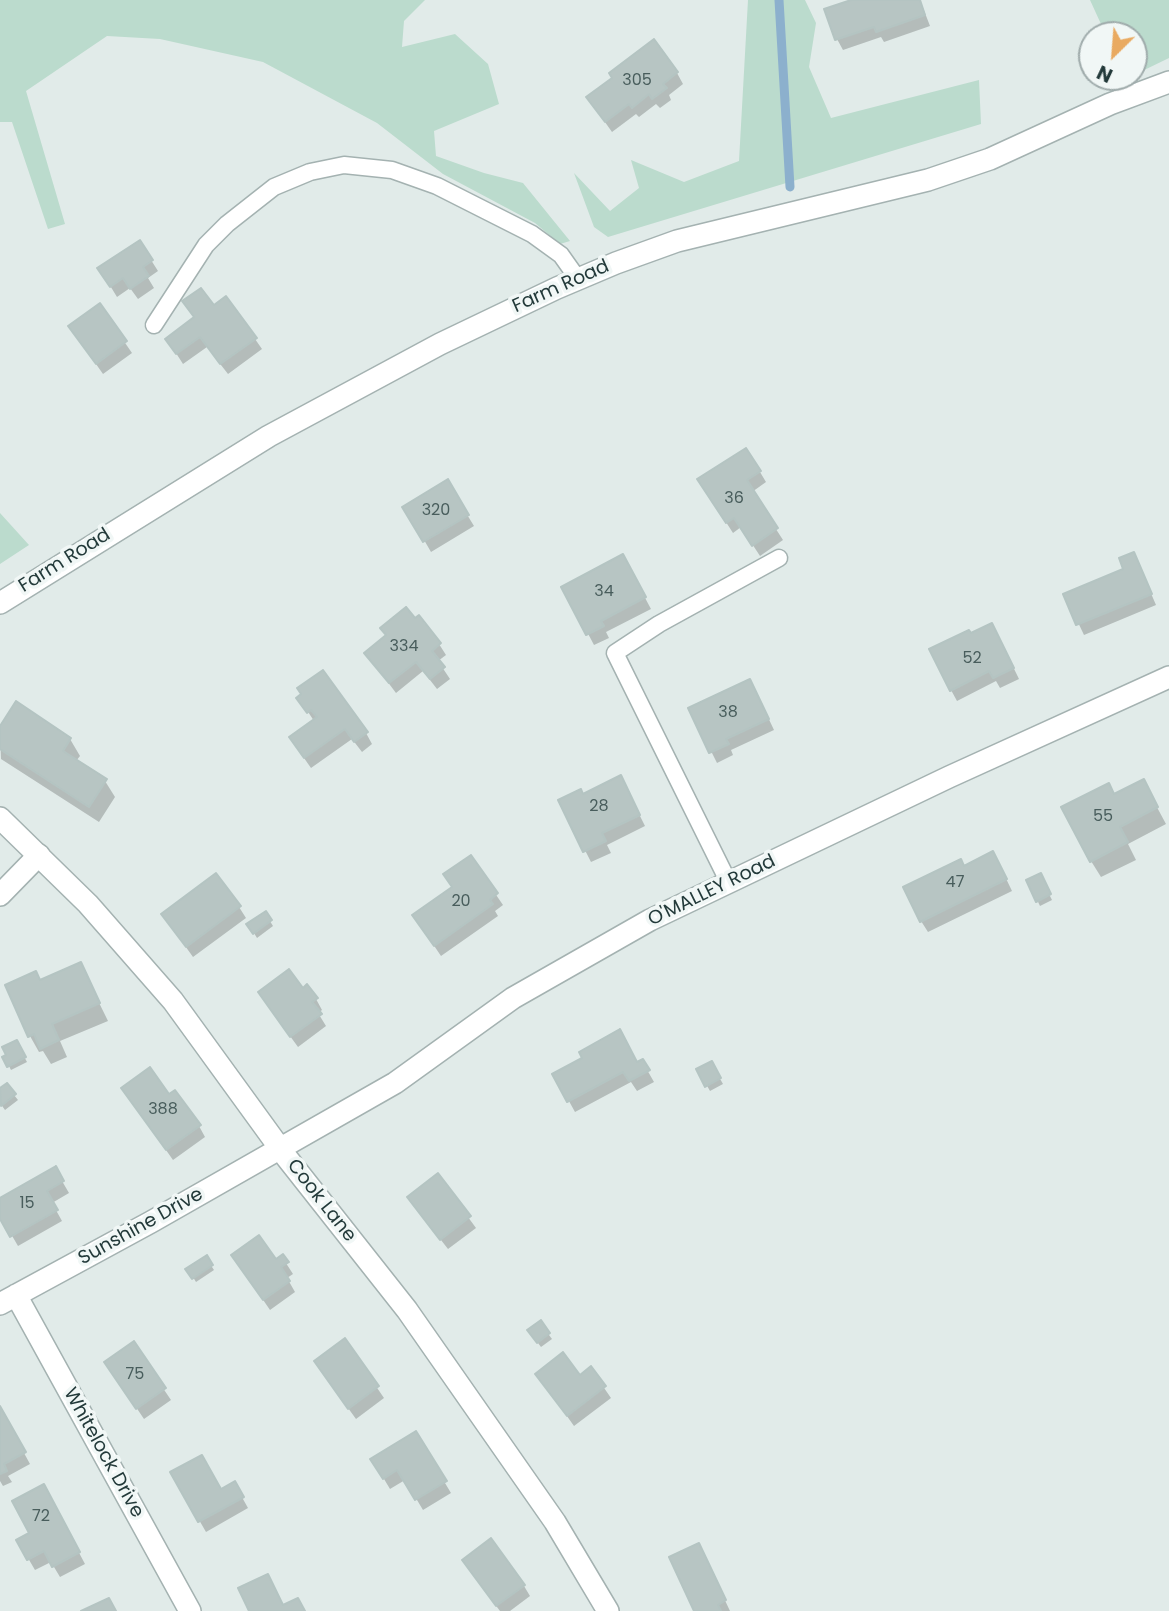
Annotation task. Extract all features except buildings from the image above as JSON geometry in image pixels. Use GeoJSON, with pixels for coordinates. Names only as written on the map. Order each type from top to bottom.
{"type":"FeatureCollection","features":[{"type":"Feature","properties":{"kind":"street","name":"Farm Road"},"geometry":{"type":"LineString","coordinates":[[0,603],[269,436],[440,344],[578,279],[677,241],[928,180],[990,159],[1110,104],[1169,82]]}},
{"type":"Feature","properties":{"kind":"street","name":"O'MALLEY Road"},"geometry":{"type":"LineString","coordinates":[[280,1149],[395,1083],[513,998],[650,920],[949,777],[1169,677]]}},
{"type":"Feature","properties":{"kind":"street","name":"Cook Lane"},"geometry":{"type":"LineString","coordinates":[[0,818],[123,942],[173,1001],[280,1149],[391,1290],[444,1363],[555,1522],[608,1611]]}},
{"type":"Feature","properties":{"kind":"street"},"geometry":{"type":"LineString","coordinates":[[0,895],[38,855]]}},
{"type":"Feature","properties":{"kind":"street","name":"Sunshine Drive"},"geometry":{"type":"LineString","coordinates":[[8,1299],[280,1149]]}},
{"type":"Feature","properties":{"kind":"street","name":"Whitelock Drive"},"geometry":{"type":"LineString","coordinates":[[8,1299],[190,1611]]}},
{"type":"Feature","properties":{"kind":"lane"},"geometry":{"type":"LineString","coordinates":[[154,325],[206,245],[227,224],[274,187],[310,172],[344,165],[392,170],[437,186],[531,234],[561,255],[578,279]]}},
{"type":"Feature","properties":{"kind":"lane"},"geometry":{"type":"LineString","coordinates":[[729,883],[615,653],[659,624],[779,558]]}},
{"type":"Feature","properties":{"kind":"green space"},"geometry":{"type":"Polygon","coordinates":[[[0,0],[425,0],[404,21],[402,47],[455,34],[488,64],[499,104],[434,131],[436,156],[523,183],[570,241],[560,244],[535,223],[443,174],[377,123],[263,62],[160,39],[107,36],[26,91],[65,224],[48,229],[12,122],[0,122],[0,0]]]}},
{"type":"Feature","properties":{"kind":"green space"},"geometry":{"type":"Polygon","coordinates":[[[748,0],[805,0],[816,23],[809,67],[831,118],[979,80],[981,124],[608,237],[594,227],[574,173],[610,211],[639,188],[631,160],[684,182],[739,161],[748,0]]]}},
{"type":"Feature","properties":{"kind":"green space"},"geometry":{"type":"Polygon","coordinates":[[[1090,0],[1169,0],[1169,58],[1148,68],[1148,21],[1100,21],[1090,0]]]}},
{"type":"Feature","properties":{"kind":"green space"},"geometry":{"type":"Polygon","coordinates":[[[0,513],[29,545],[0,564],[0,513]]]}},
{"type":"Feature","properties":{"kind":"waterway"},"geometry":{"type":"LineString","coordinates":[[779,0],[790,187]]}}]}
